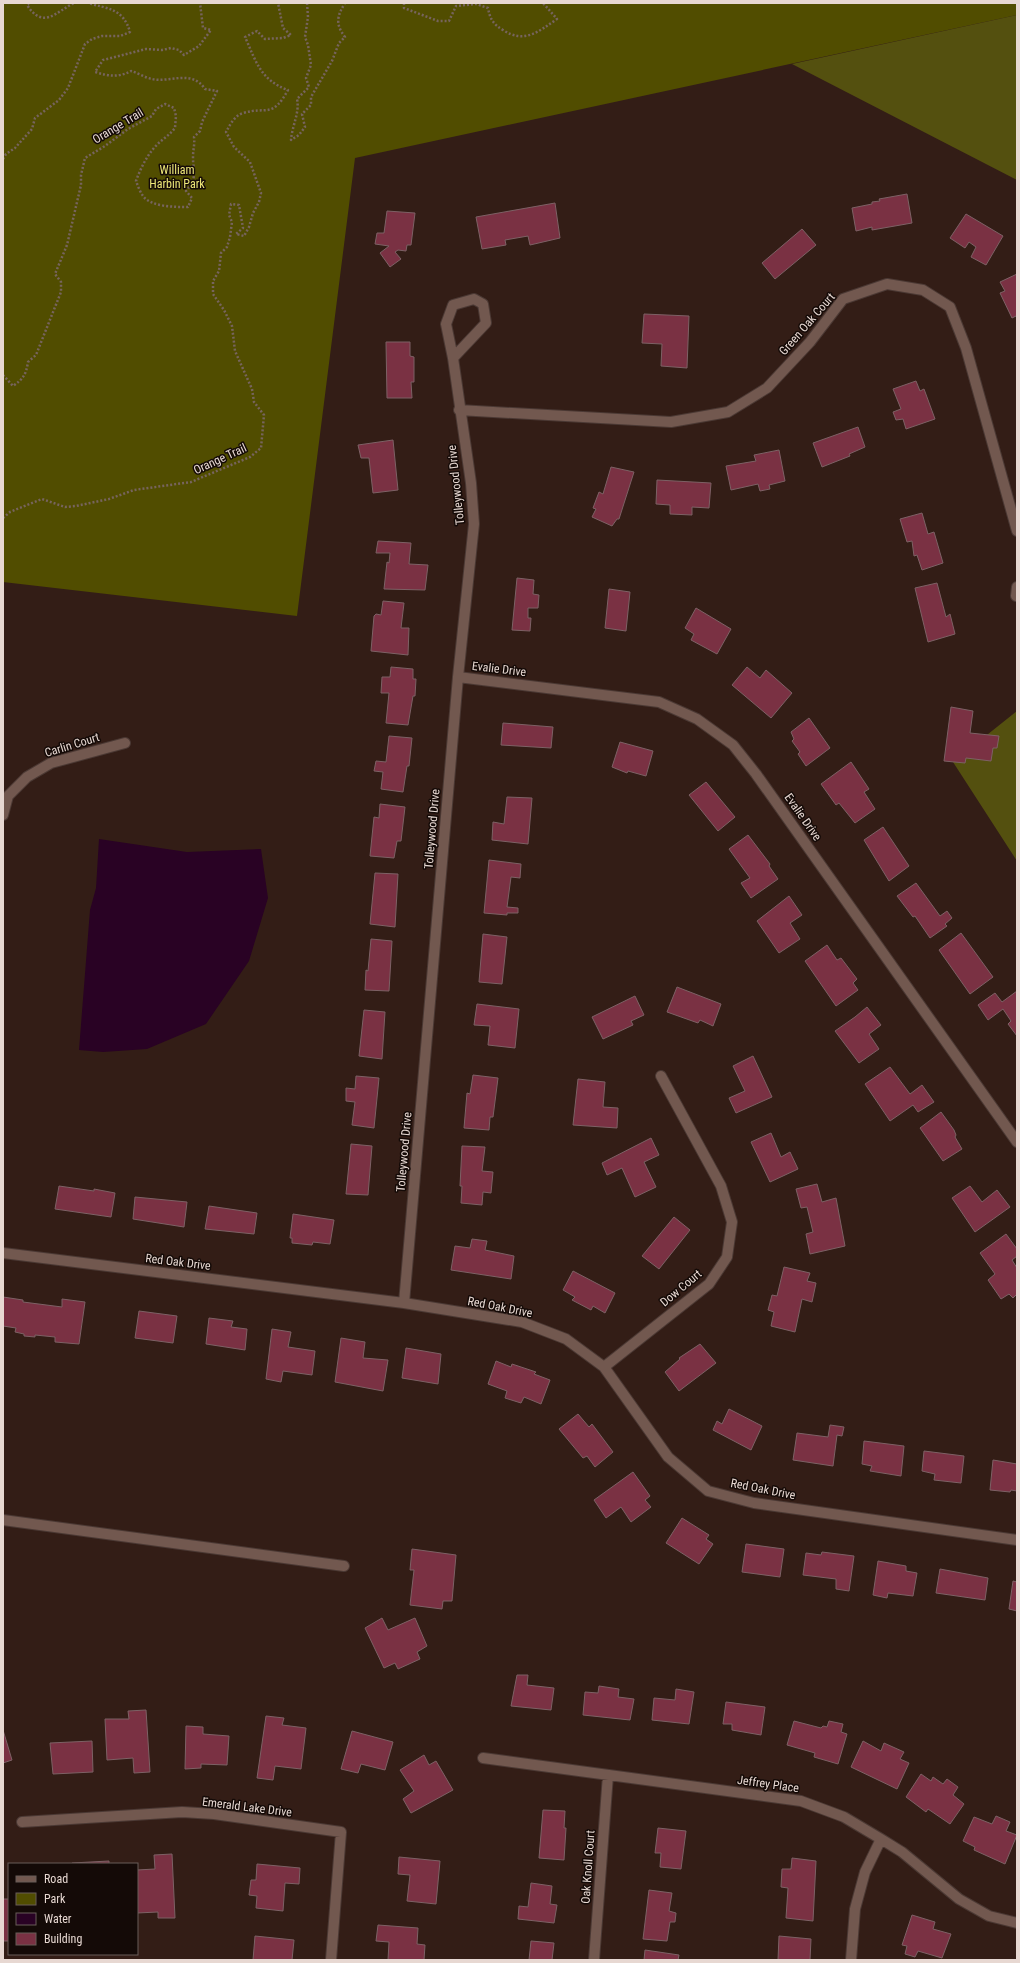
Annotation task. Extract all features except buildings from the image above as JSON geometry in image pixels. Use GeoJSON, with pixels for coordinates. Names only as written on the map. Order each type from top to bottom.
{"type":"FeatureCollection","features":[{"type":"Feature","properties":{"kind":"street","name":"Green Oak Court"},"geometry":{"type":"LineString","coordinates":[[459,410],[671,422],[728,412],[767,388],[810,342],[843,299],[887,284],[923,290],[950,307],[966,348],[1017,531]]}},
{"type":"Feature","properties":{"kind":"street","name":"Tolleywood Drive"},"geometry":{"type":"LineString","coordinates":[[404,1303],[458,677],[474,524],[471,483],[446,324],[453,305],[474,299],[483,304],[486,323],[452,358]]}},
{"type":"Feature","properties":{"kind":"street","name":"Evalie Drive"},"geometry":{"type":"LineString","coordinates":[[458,677],[660,702],[697,719],[733,745],[756,774],[1017,1142]]}},
{"type":"Feature","properties":{"kind":"street","name":"Carlin Court"},"geometry":{"type":"LineString","coordinates":[[3,815],[8,796],[27,777],[51,763],[125,743]]}},
{"type":"Feature","properties":{"kind":"street","name":"Dow Court"},"geometry":{"type":"LineString","coordinates":[[604,1366],[709,1284],[727,1257],[732,1222],[721,1186],[661,1076]]}},
{"type":"Feature","properties":{"kind":"street","name":"Red Oak Drive"},"geometry":{"type":"LineString","coordinates":[[3,1253],[404,1303],[522,1322],[566,1339],[604,1366],[668,1457],[708,1491],[754,1503],[1017,1540]]}},
{"type":"Feature","properties":{"kind":"street"},"geometry":{"type":"LineString","coordinates":[[3,1520],[344,1566]]}},
{"type":"Feature","properties":{"kind":"street","name":"Jeffrey Place"},"geometry":{"type":"LineString","coordinates":[[483,1758],[801,1801],[844,1817],[881,1839],[902,1852],[959,1899],[989,1916],[1017,1923]]}},
{"type":"Feature","properties":{"kind":"street","name":"Oak Knoll Court"},"geometry":{"type":"LineString","coordinates":[[594,1960],[608,1775]]}},
{"type":"Feature","properties":{"kind":"street","name":"Emerald Lake Drive"},"geometry":{"type":"LineString","coordinates":[[22,1822],[182,1812],[214,1814],[341,1832],[331,1960]]}},
{"type":"Feature","properties":{"kind":"street"},"geometry":{"type":"LineString","coordinates":[[851,1960],[855,1909],[865,1872],[881,1839]]}},
{"type":"Feature","properties":{"kind":"path"},"geometry":{"type":"LineString","coordinates":[[29,3],[27,5],[32,13],[41,18],[49,18],[74,3]]}},
{"type":"Feature","properties":{"kind":"path"},"geometry":{"type":"LineString","coordinates":[[3,159],[6,154],[15,148],[32,129],[35,118],[58,100],[68,88],[85,44],[92,39],[102,36],[120,36],[130,32],[127,22],[118,13],[103,6],[88,3]]}},
{"type":"Feature","properties":{"kind":"path","name":"Orange Trail"},"geometry":{"type":"LineString","coordinates":[[3,375],[13,386],[22,380],[26,373],[28,362],[36,355],[60,292],[61,282],[55,274],[66,246],[82,185],[81,175],[85,158],[105,146],[128,129],[152,116],[156,109],[164,104],[174,108],[176,116],[175,128],[160,141],[140,168],[136,181],[143,196],[152,202],[162,204],[169,208],[188,207],[192,198],[186,190],[195,176],[193,155],[196,148],[194,137],[200,131],[202,122],[217,90],[205,89],[200,82],[192,79],[175,78],[151,80],[131,71],[117,76],[107,76],[95,72],[104,60],[116,56],[146,49],[162,50],[171,48],[179,50],[184,55],[198,46],[211,30],[203,28],[200,3]]}},
{"type":"Feature","properties":{"kind":"path","name":"Orange Trail"},"geometry":{"type":"LineString","coordinates":[[3,518],[10,512],[42,500],[65,507],[76,506],[109,499],[134,490],[191,482],[250,457],[261,448],[264,415],[254,402],[252,389],[235,351],[232,326],[224,310],[213,294],[213,281],[219,271],[221,253],[227,247],[230,237],[232,222],[229,215],[231,204],[240,205],[243,228],[236,234],[244,236],[249,227],[253,212],[259,202],[261,193],[250,162],[234,147],[226,132],[233,120],[242,113],[266,111],[277,106],[288,90],[279,86],[260,71],[245,37],[257,32],[264,39],[283,38],[291,34],[283,28],[278,3]]}},
{"type":"Feature","properties":{"kind":"path"},"geometry":{"type":"LineString","coordinates":[[307,3],[308,17],[305,37],[308,45],[311,65],[306,78],[309,87],[297,99],[299,107],[293,125],[291,140],[299,135],[305,127],[302,114],[311,105],[311,97],[332,61],[339,43],[344,37],[338,28],[338,21],[339,13],[345,3]]}},
{"type":"Feature","properties":{"kind":"path"},"geometry":{"type":"LineString","coordinates":[[404,3],[404,8],[438,21],[449,21],[456,6],[476,4],[488,8],[490,18],[496,26],[513,37],[525,37],[540,31],[557,19],[543,3]]}},
{"type":"Feature","properties":{"kind":"green space","name":"William Harbin Park"},"geometry":{"type":"Polygon","coordinates":[[[3,3],[1017,3],[1017,15],[355,158],[297,616],[3,582],[3,3]]]}},
{"type":"Feature","properties":{"kind":"shaded area"},"geometry":{"type":"Polygon","coordinates":[[[1017,15],[1017,180],[792,64],[1017,15]]]}},
{"type":"Feature","properties":{"kind":"shaded area"},"geometry":{"type":"Polygon","coordinates":[[[1017,711],[1017,861],[953,762],[1017,711]]]}},
{"type":"Feature","properties":{"kind":"water"},"geometry":{"type":"Polygon","coordinates":[[[99,839],[187,852],[261,849],[268,898],[249,961],[206,1024],[147,1049],[103,1052],[79,1050],[90,910],[96,888],[99,839]]]}}]}
